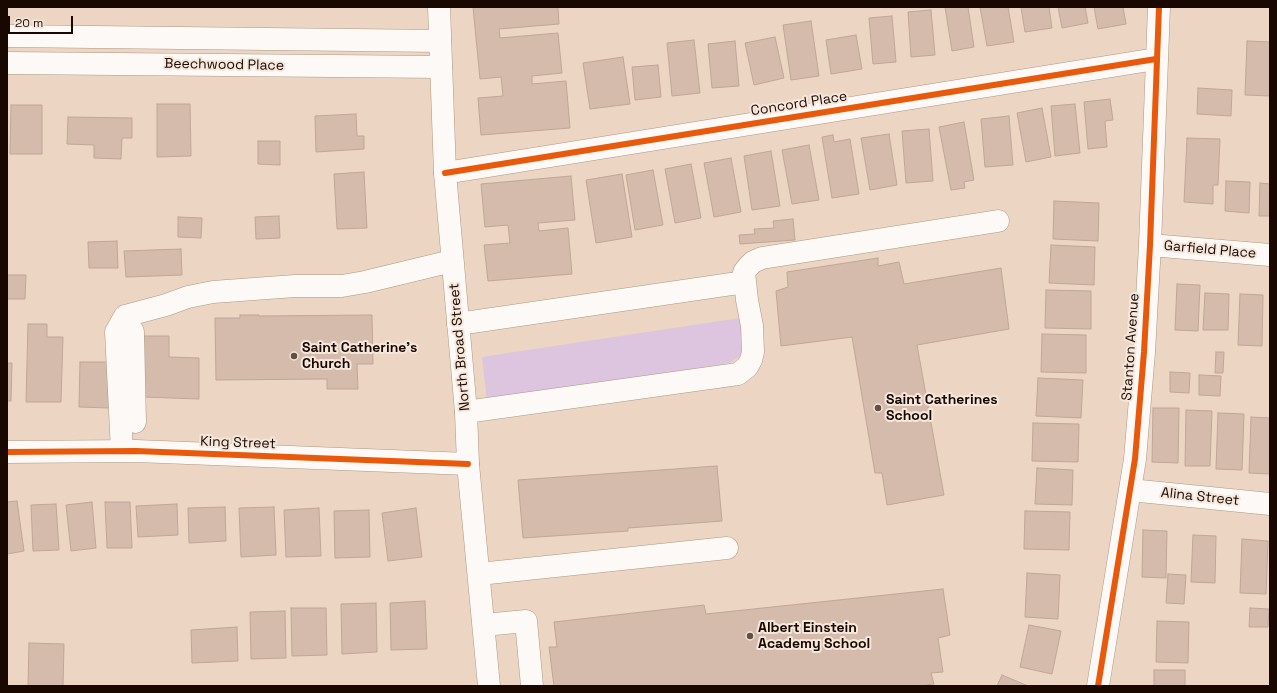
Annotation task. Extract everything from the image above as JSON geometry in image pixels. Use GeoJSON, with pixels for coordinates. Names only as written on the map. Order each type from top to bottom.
{"type":"FeatureCollection","features":[{"type":"Feature","properties":{"kind":"street","name":"North Broad Street"},"geometry":{"type":"LineString","coordinates":[[439,7],[445,172],[466,412],[468,464],[489,686]]}},
{"type":"Feature","properties":{"kind":"street","name":"Stanton Avenue"},"geometry":{"type":"LineString","coordinates":[[1098,686],[1135,459],[1144,352],[1150,245],[1159,7]]}},
{"type":"Feature","properties":{"kind":"street","name":"Beechwood Place"},"geometry":{"type":"LineString","coordinates":[[7,36],[440,41]]}},
{"type":"Feature","properties":{"kind":"street"},"geometry":{"type":"LineString","coordinates":[[91,37],[91,63]]}},
{"type":"Feature","properties":{"kind":"street"},"geometry":{"type":"LineString","coordinates":[[252,65],[253,39]]}},
{"type":"Feature","properties":{"kind":"street","name":"Concord Place"},"geometry":{"type":"LineString","coordinates":[[445,172],[1156,59]]}},
{"type":"Feature","properties":{"kind":"street","name":"Beechwood Place"},"geometry":{"type":"LineString","coordinates":[[7,63],[441,67]]}},
{"type":"Feature","properties":{"kind":"street"},"geometry":{"type":"LineString","coordinates":[[466,412],[738,374],[747,367],[753,352],[752,326],[744,272],[753,262],[762,258],[998,221]]}},
{"type":"Feature","properties":{"kind":"street","name":"Garfield Place"},"geometry":{"type":"LineString","coordinates":[[1150,245],[1270,256]]}},
{"type":"Feature","properties":{"kind":"street"},"geometry":{"type":"LineString","coordinates":[[129,451],[133,332],[125,316],[166,305],[188,297],[213,292],[295,286],[342,286],[452,261]]}},
{"type":"Feature","properties":{"kind":"street"},"geometry":{"type":"LineString","coordinates":[[458,324],[745,282]]}},
{"type":"Feature","properties":{"kind":"street","name":"King Street"},"geometry":{"type":"LineString","coordinates":[[7,452],[129,451],[468,464]]}},
{"type":"Feature","properties":{"kind":"street","name":"Alina Street"},"geometry":{"type":"LineString","coordinates":[[1130,490],[1270,504]]}},
{"type":"Feature","properties":{"kind":"street"},"geometry":{"type":"LineString","coordinates":[[479,574],[727,548]]}},
{"type":"Feature","properties":{"kind":"street"},"geometry":{"type":"LineString","coordinates":[[484,624],[526,621],[532,686]]}},
{"type":"Feature","properties":{"kind":"shaded area"},"geometry":{"type":"Polygon","coordinates":[[[740,318],[747,351],[729,363],[487,401],[482,357],[740,318]]]}},
{"type":"Feature","properties":{"kind":"building"},"geometry":{"type":"Polygon","coordinates":[[[473,7],[558,7],[559,24],[499,29],[500,38],[558,33],[562,73],[532,76],[532,84],[566,81],[570,128],[481,135],[478,98],[503,96],[501,77],[480,79],[473,7]]]}},
{"type":"Feature","properties":{"kind":"building"},"geometry":{"type":"Polygon","coordinates":[[[945,7],[968,7],[974,47],[952,51],[945,7]]]}},
{"type":"Feature","properties":{"kind":"building"},"geometry":{"type":"Polygon","coordinates":[[[980,7],[1008,7],[1014,42],[987,46],[980,7]]]}},
{"type":"Feature","properties":{"kind":"building"},"geometry":{"type":"Polygon","coordinates":[[[1021,7],[1049,7],[1052,28],[1025,32],[1021,7]]]}},
{"type":"Feature","properties":{"kind":"building"},"geometry":{"type":"Polygon","coordinates":[[[1058,7],[1085,7],[1088,23],[1062,28],[1058,7]]]}},
{"type":"Feature","properties":{"kind":"building"},"geometry":{"type":"Polygon","coordinates":[[[1094,7],[1123,7],[1126,24],[1098,29],[1094,7]]]}},
{"type":"Feature","properties":{"kind":"building"},"geometry":{"type":"Polygon","coordinates":[[[931,10],[935,55],[911,57],[908,12],[931,10]]]}},
{"type":"Feature","properties":{"kind":"building"},"geometry":{"type":"Polygon","coordinates":[[[892,16],[896,62],[873,64],[869,18],[892,16]]]}},
{"type":"Feature","properties":{"kind":"building"},"geometry":{"type":"Polygon","coordinates":[[[811,21],[819,76],[791,80],[783,25],[811,21]]]}},
{"type":"Feature","properties":{"kind":"building"},"geometry":{"type":"Polygon","coordinates":[[[856,35],[862,69],[831,74],[826,40],[856,35]]]}},
{"type":"Feature","properties":{"kind":"building"},"geometry":{"type":"Polygon","coordinates":[[[775,37],[784,78],[754,85],[745,43],[775,37]]]}},
{"type":"Feature","properties":{"kind":"building"},"geometry":{"type":"Polygon","coordinates":[[[694,40],[700,93],[672,96],[667,43],[694,40]]]}},
{"type":"Feature","properties":{"kind":"building"},"geometry":{"type":"Polygon","coordinates":[[[735,41],[739,86],[712,88],[708,44],[735,41]]]}},
{"type":"Feature","properties":{"kind":"building"},"geometry":{"type":"Polygon","coordinates":[[[1247,41],[1270,42],[1270,96],[1245,95],[1247,41]]]}},
{"type":"Feature","properties":{"kind":"building"},"geometry":{"type":"Polygon","coordinates":[[[623,57],[630,104],[590,109],[583,63],[623,57]]]}},
{"type":"Feature","properties":{"kind":"building"},"geometry":{"type":"Polygon","coordinates":[[[658,65],[661,97],[635,100],[632,67],[658,65]]]}},
{"type":"Feature","properties":{"kind":"building"},"geometry":{"type":"Polygon","coordinates":[[[1198,88],[1232,90],[1231,116],[1197,114],[1198,88]]]}},
{"type":"Feature","properties":{"kind":"building"},"geometry":{"type":"Polygon","coordinates":[[[1110,99],[1113,120],[1105,121],[1107,147],[1088,149],[1084,102],[1110,99]]]}},
{"type":"Feature","properties":{"kind":"building"},"geometry":{"type":"Polygon","coordinates":[[[157,104],[190,104],[191,156],[157,157],[157,104]]]}},
{"type":"Feature","properties":{"kind":"building"},"geometry":{"type":"Polygon","coordinates":[[[1075,104],[1080,153],[1055,156],[1051,106],[1075,104]]]}},
{"type":"Feature","properties":{"kind":"building"},"geometry":{"type":"Polygon","coordinates":[[[11,105],[42,105],[42,154],[10,154],[11,105]]]}},
{"type":"Feature","properties":{"kind":"building"},"geometry":{"type":"Polygon","coordinates":[[[1042,108],[1051,157],[1026,162],[1017,113],[1042,108]]]}},
{"type":"Feature","properties":{"kind":"building"},"geometry":{"type":"Polygon","coordinates":[[[356,114],[357,136],[364,136],[364,149],[316,152],[315,116],[356,114]]]}},
{"type":"Feature","properties":{"kind":"building"},"geometry":{"type":"Polygon","coordinates":[[[1009,116],[1013,165],[985,167],[981,119],[1009,116]]]}},
{"type":"Feature","properties":{"kind":"building"},"geometry":{"type":"Polygon","coordinates":[[[68,117],[132,118],[132,138],[122,138],[121,159],[94,158],[94,145],[67,144],[68,117]]]}},
{"type":"Feature","properties":{"kind":"building"},"geometry":{"type":"Polygon","coordinates":[[[964,122],[974,180],[964,182],[965,188],[951,190],[939,127],[964,122]]]}},
{"type":"Feature","properties":{"kind":"building"},"geometry":{"type":"Polygon","coordinates":[[[929,129],[933,181],[906,183],[902,131],[929,129]]]}},
{"type":"Feature","properties":{"kind":"building"},"geometry":{"type":"Polygon","coordinates":[[[889,134],[897,185],[870,190],[861,138],[889,134]]]}},
{"type":"Feature","properties":{"kind":"building"},"geometry":{"type":"Polygon","coordinates":[[[833,135],[834,142],[850,139],[859,194],[832,198],[822,137],[833,135]]]}},
{"type":"Feature","properties":{"kind":"building"},"geometry":{"type":"Polygon","coordinates":[[[1187,138],[1220,139],[1218,185],[1213,185],[1213,204],[1184,202],[1187,138]]]}},
{"type":"Feature","properties":{"kind":"building"},"geometry":{"type":"Polygon","coordinates":[[[258,141],[280,141],[280,165],[258,164],[258,141]]]}},
{"type":"Feature","properties":{"kind":"building"},"geometry":{"type":"Polygon","coordinates":[[[809,145],[819,200],[792,204],[782,150],[809,145]]]}},
{"type":"Feature","properties":{"kind":"building"},"geometry":{"type":"Polygon","coordinates":[[[771,151],[780,206],[752,210],[744,156],[771,151]]]}},
{"type":"Feature","properties":{"kind":"building"},"geometry":{"type":"Polygon","coordinates":[[[731,158],[741,212],[714,217],[704,163],[731,158]]]}},
{"type":"Feature","properties":{"kind":"building"},"geometry":{"type":"Polygon","coordinates":[[[691,164],[701,218],[675,223],[665,169],[691,164]]]}},
{"type":"Feature","properties":{"kind":"building"},"geometry":{"type":"Polygon","coordinates":[[[653,170],[663,225],[635,230],[626,175],[653,170]]]}},
{"type":"Feature","properties":{"kind":"building"},"geometry":{"type":"Polygon","coordinates":[[[364,172],[367,228],[337,229],[334,174],[364,172]]]}},
{"type":"Feature","properties":{"kind":"building"},"geometry":{"type":"Polygon","coordinates":[[[622,174],[632,237],[596,243],[586,180],[622,174]]]}},
{"type":"Feature","properties":{"kind":"building"},"geometry":{"type":"Polygon","coordinates":[[[571,176],[575,220],[538,223],[539,231],[568,228],[572,274],[488,281],[484,245],[510,243],[508,225],[485,227],[481,184],[571,176]]]}},
{"type":"Feature","properties":{"kind":"building"},"geometry":{"type":"Polygon","coordinates":[[[1226,181],[1250,182],[1249,213],[1225,211],[1226,181]]]}},
{"type":"Feature","properties":{"kind":"building"},"geometry":{"type":"Polygon","coordinates":[[[1260,183],[1270,184],[1270,216],[1259,216],[1260,183]]]}},
{"type":"Feature","properties":{"kind":"building"},"geometry":{"type":"Polygon","coordinates":[[[1054,201],[1099,203],[1098,241],[1053,239],[1054,201]]]}},
{"type":"Feature","properties":{"kind":"building"},"geometry":{"type":"Polygon","coordinates":[[[279,216],[280,238],[256,239],[255,217],[279,216]]]}},
{"type":"Feature","properties":{"kind":"building"},"geometry":{"type":"Polygon","coordinates":[[[178,217],[202,218],[201,238],[178,237],[178,217]]]}},
{"type":"Feature","properties":{"kind":"building"},"geometry":{"type":"Polygon","coordinates":[[[793,219],[795,240],[740,244],[739,235],[755,234],[754,229],[774,228],[773,221],[793,219]]]}},
{"type":"Feature","properties":{"kind":"building"},"geometry":{"type":"Polygon","coordinates":[[[117,241],[118,268],[89,268],[88,242],[117,241]]]}},
{"type":"Feature","properties":{"kind":"building"},"geometry":{"type":"Polygon","coordinates":[[[1051,245],[1095,247],[1094,285],[1049,283],[1051,245]]]}},
{"type":"Feature","properties":{"kind":"building"},"geometry":{"type":"Polygon","coordinates":[[[181,249],[182,275],[126,277],[124,251],[181,249]]]}},
{"type":"Feature","properties":{"kind":"building"},"geometry":{"type":"Polygon","coordinates":[[[878,258],[878,266],[899,262],[904,284],[1001,268],[1009,329],[917,345],[944,495],[887,505],[882,473],[875,473],[852,337],[781,346],[776,291],[788,287],[787,272],[878,258]]]}},
{"type":"Feature","properties":{"kind":"building"},"geometry":{"type":"Polygon","coordinates":[[[7,275],[26,275],[25,299],[7,299],[7,275]]]}},
{"type":"Feature","properties":{"kind":"building"},"geometry":{"type":"Polygon","coordinates":[[[1177,284],[1200,285],[1198,331],[1175,330],[1177,284]]]}},
{"type":"Feature","properties":{"kind":"building"},"geometry":{"type":"Polygon","coordinates":[[[1046,290],[1091,291],[1091,329],[1045,328],[1046,290]]]}},
{"type":"Feature","properties":{"kind":"building"},"geometry":{"type":"Polygon","coordinates":[[[1205,293],[1229,294],[1228,330],[1203,330],[1205,293]]]}},
{"type":"Feature","properties":{"kind":"building"},"geometry":{"type":"Polygon","coordinates":[[[1240,294],[1263,295],[1262,346],[1238,345],[1240,294]]]}},
{"type":"Feature","properties":{"kind":"building","name":"Saint Catherine's Church"},"geometry":{"type":"Polygon","coordinates":[[[240,315],[372,315],[373,364],[357,364],[358,389],[327,389],[327,379],[216,380],[215,318],[240,318],[240,315]]]}},
{"type":"Feature","properties":{"kind":"building"},"geometry":{"type":"Polygon","coordinates":[[[28,324],[47,324],[47,337],[63,337],[61,402],[26,402],[28,324]]]}},
{"type":"Feature","properties":{"kind":"building"},"geometry":{"type":"Polygon","coordinates":[[[1042,334],[1086,335],[1086,373],[1041,372],[1042,334]]]}},
{"type":"Feature","properties":{"kind":"building"},"geometry":{"type":"Polygon","coordinates":[[[144,336],[169,336],[169,357],[199,358],[199,399],[143,397],[144,336]]]}},
{"type":"Feature","properties":{"kind":"building"},"geometry":{"type":"Polygon","coordinates":[[[1216,352],[1224,352],[1223,373],[1215,373],[1216,352]]]}},
{"type":"Feature","properties":{"kind":"building"},"geometry":{"type":"Polygon","coordinates":[[[80,362],[111,362],[109,408],[79,407],[80,362]]]}},
{"type":"Feature","properties":{"kind":"building"},"geometry":{"type":"Polygon","coordinates":[[[7,363],[12,363],[11,401],[7,401],[7,363]]]}},
{"type":"Feature","properties":{"kind":"building"},"geometry":{"type":"Polygon","coordinates":[[[1170,372],[1190,373],[1189,393],[1170,392],[1170,372]]]}},
{"type":"Feature","properties":{"kind":"building"},"geometry":{"type":"Polygon","coordinates":[[[1199,375],[1221,376],[1220,396],[1199,395],[1199,375]]]}},
{"type":"Feature","properties":{"kind":"building"},"geometry":{"type":"Polygon","coordinates":[[[1038,378],[1083,380],[1081,418],[1036,416],[1038,378]]]}},
{"type":"Feature","properties":{"kind":"building"},"geometry":{"type":"Polygon","coordinates":[[[1153,408],[1179,408],[1178,463],[1152,462],[1153,408]]]}},
{"type":"Feature","properties":{"kind":"building"},"geometry":{"type":"Polygon","coordinates":[[[1186,410],[1212,411],[1210,466],[1185,466],[1186,410]]]}},
{"type":"Feature","properties":{"kind":"building"},"geometry":{"type":"Polygon","coordinates":[[[1218,413],[1244,414],[1242,470],[1216,469],[1218,413]]]}},
{"type":"Feature","properties":{"kind":"building"},"geometry":{"type":"Polygon","coordinates":[[[1251,417],[1270,418],[1270,474],[1249,473],[1251,417]]]}},
{"type":"Feature","properties":{"kind":"building"},"geometry":{"type":"Polygon","coordinates":[[[1033,423],[1079,424],[1078,462],[1032,461],[1033,423]]]}},
{"type":"Feature","properties":{"kind":"building"},"geometry":{"type":"Polygon","coordinates":[[[717,466],[722,521],[628,528],[628,531],[523,538],[518,480],[717,466]]]}},
{"type":"Feature","properties":{"kind":"building"},"geometry":{"type":"Polygon","coordinates":[[[1037,468],[1073,470],[1072,505],[1035,504],[1037,468]]]}},
{"type":"Feature","properties":{"kind":"building"},"geometry":{"type":"Polygon","coordinates":[[[17,501],[24,551],[7,554],[7,502],[17,501]]]}},
{"type":"Feature","properties":{"kind":"building"},"geometry":{"type":"Polygon","coordinates":[[[92,502],[96,548],[71,551],[66,505],[92,502]]]}},
{"type":"Feature","properties":{"kind":"building"},"geometry":{"type":"Polygon","coordinates":[[[105,502],[130,502],[132,548],[107,548],[105,502]]]}},
{"type":"Feature","properties":{"kind":"building"},"geometry":{"type":"Polygon","coordinates":[[[56,504],[59,550],[33,551],[31,505],[56,504]]]}},
{"type":"Feature","properties":{"kind":"building"},"geometry":{"type":"Polygon","coordinates":[[[177,504],[178,535],[138,537],[136,506],[177,504]]]}},
{"type":"Feature","properties":{"kind":"building"},"geometry":{"type":"Polygon","coordinates":[[[225,507],[226,541],[189,543],[188,508],[225,507]]]}},
{"type":"Feature","properties":{"kind":"building"},"geometry":{"type":"Polygon","coordinates":[[[274,507],[276,555],[241,557],[239,508],[274,507]]]}},
{"type":"Feature","properties":{"kind":"building"},"geometry":{"type":"Polygon","coordinates":[[[319,508],[321,556],[286,557],[284,510],[319,508]]]}},
{"type":"Feature","properties":{"kind":"building"},"geometry":{"type":"Polygon","coordinates":[[[416,508],[422,557],[388,561],[382,513],[416,508]]]}},
{"type":"Feature","properties":{"kind":"building"},"geometry":{"type":"Polygon","coordinates":[[[369,510],[370,557],[335,558],[334,511],[369,510]]]}},
{"type":"Feature","properties":{"kind":"building"},"geometry":{"type":"Polygon","coordinates":[[[1025,511],[1070,512],[1069,550],[1024,549],[1025,511]]]}},
{"type":"Feature","properties":{"kind":"building"},"geometry":{"type":"Polygon","coordinates":[[[1143,530],[1167,531],[1166,578],[1142,577],[1143,530]]]}},
{"type":"Feature","properties":{"kind":"building"},"geometry":{"type":"Polygon","coordinates":[[[1193,535],[1216,536],[1215,583],[1191,582],[1193,535]]]}},
{"type":"Feature","properties":{"kind":"building"},"geometry":{"type":"Polygon","coordinates":[[[1242,539],[1268,541],[1266,594],[1240,593],[1242,539]]]}},
{"type":"Feature","properties":{"kind":"building"},"geometry":{"type":"Polygon","coordinates":[[[1027,573],[1060,575],[1058,619],[1025,617],[1027,573]]]}},
{"type":"Feature","properties":{"kind":"building"},"geometry":{"type":"Polygon","coordinates":[[[1168,574],[1186,575],[1184,604],[1166,603],[1168,574]]]}},
{"type":"Feature","properties":{"kind":"building","name":"Albert Einstein Academy School"},"geometry":{"type":"Polygon","coordinates":[[[943,589],[950,635],[938,638],[943,672],[931,673],[934,684],[925,686],[554,686],[549,647],[557,647],[554,622],[704,605],[706,614],[943,589]]]}},
{"type":"Feature","properties":{"kind":"building"},"geometry":{"type":"Polygon","coordinates":[[[425,601],[427,649],[391,650],[390,603],[425,601]]]}},
{"type":"Feature","properties":{"kind":"building"},"geometry":{"type":"Polygon","coordinates":[[[376,603],[377,652],[342,654],[341,604],[376,603]]]}},
{"type":"Feature","properties":{"kind":"building"},"geometry":{"type":"Polygon","coordinates":[[[291,608],[326,608],[327,655],[292,656],[291,608]]]}},
{"type":"Feature","properties":{"kind":"building"},"geometry":{"type":"Polygon","coordinates":[[[1250,608],[1269,609],[1268,627],[1249,627],[1250,608]]]}},
{"type":"Feature","properties":{"kind":"building"},"geometry":{"type":"Polygon","coordinates":[[[285,611],[286,658],[251,659],[250,612],[285,611]]]}},
{"type":"Feature","properties":{"kind":"building"},"geometry":{"type":"Polygon","coordinates":[[[1157,621],[1189,622],[1188,663],[1156,662],[1157,621]]]}},
{"type":"Feature","properties":{"kind":"building"},"geometry":{"type":"Polygon","coordinates":[[[1029,625],[1061,631],[1052,674],[1020,667],[1029,625]]]}},
{"type":"Feature","properties":{"kind":"building"},"geometry":{"type":"Polygon","coordinates":[[[237,627],[238,661],[192,663],[191,630],[237,627]]]}},
{"type":"Feature","properties":{"kind":"building"},"geometry":{"type":"Polygon","coordinates":[[[29,643],[64,644],[63,686],[28,686],[29,643]]]}},
{"type":"Feature","properties":{"kind":"building"},"geometry":{"type":"Polygon","coordinates":[[[1154,670],[1185,670],[1185,686],[1154,686],[1154,670]]]}},
{"type":"Feature","properties":{"kind":"building"},"geometry":{"type":"Polygon","coordinates":[[[1002,675],[1028,686],[997,686],[1002,675]]]}},
{"type":"Feature","properties":{"kind":"cycle path"},"geometry":{"type":"LineString","coordinates":[[1098,686],[1135,459],[1144,352],[1150,245],[1159,7]]}},
{"type":"Feature","properties":{"kind":"cycle path"},"geometry":{"type":"LineString","coordinates":[[445,173],[1156,59]]}},
{"type":"Feature","properties":{"kind":"cycle path"},"geometry":{"type":"LineString","coordinates":[[7,452],[136,451],[468,464]]}},
{"type":"Feature","properties":{"kind":"place","name":"Saint Catherine's Church"},"geometry":{"type":"Point","coordinates":[294,356]}},
{"type":"Feature","properties":{"kind":"place","name":"Saint Catherines School"},"geometry":{"type":"Point","coordinates":[878,408]}},
{"type":"Feature","properties":{"kind":"place","name":"Albert Einstein Academy School"},"geometry":{"type":"Point","coordinates":[750,636]}}]}
